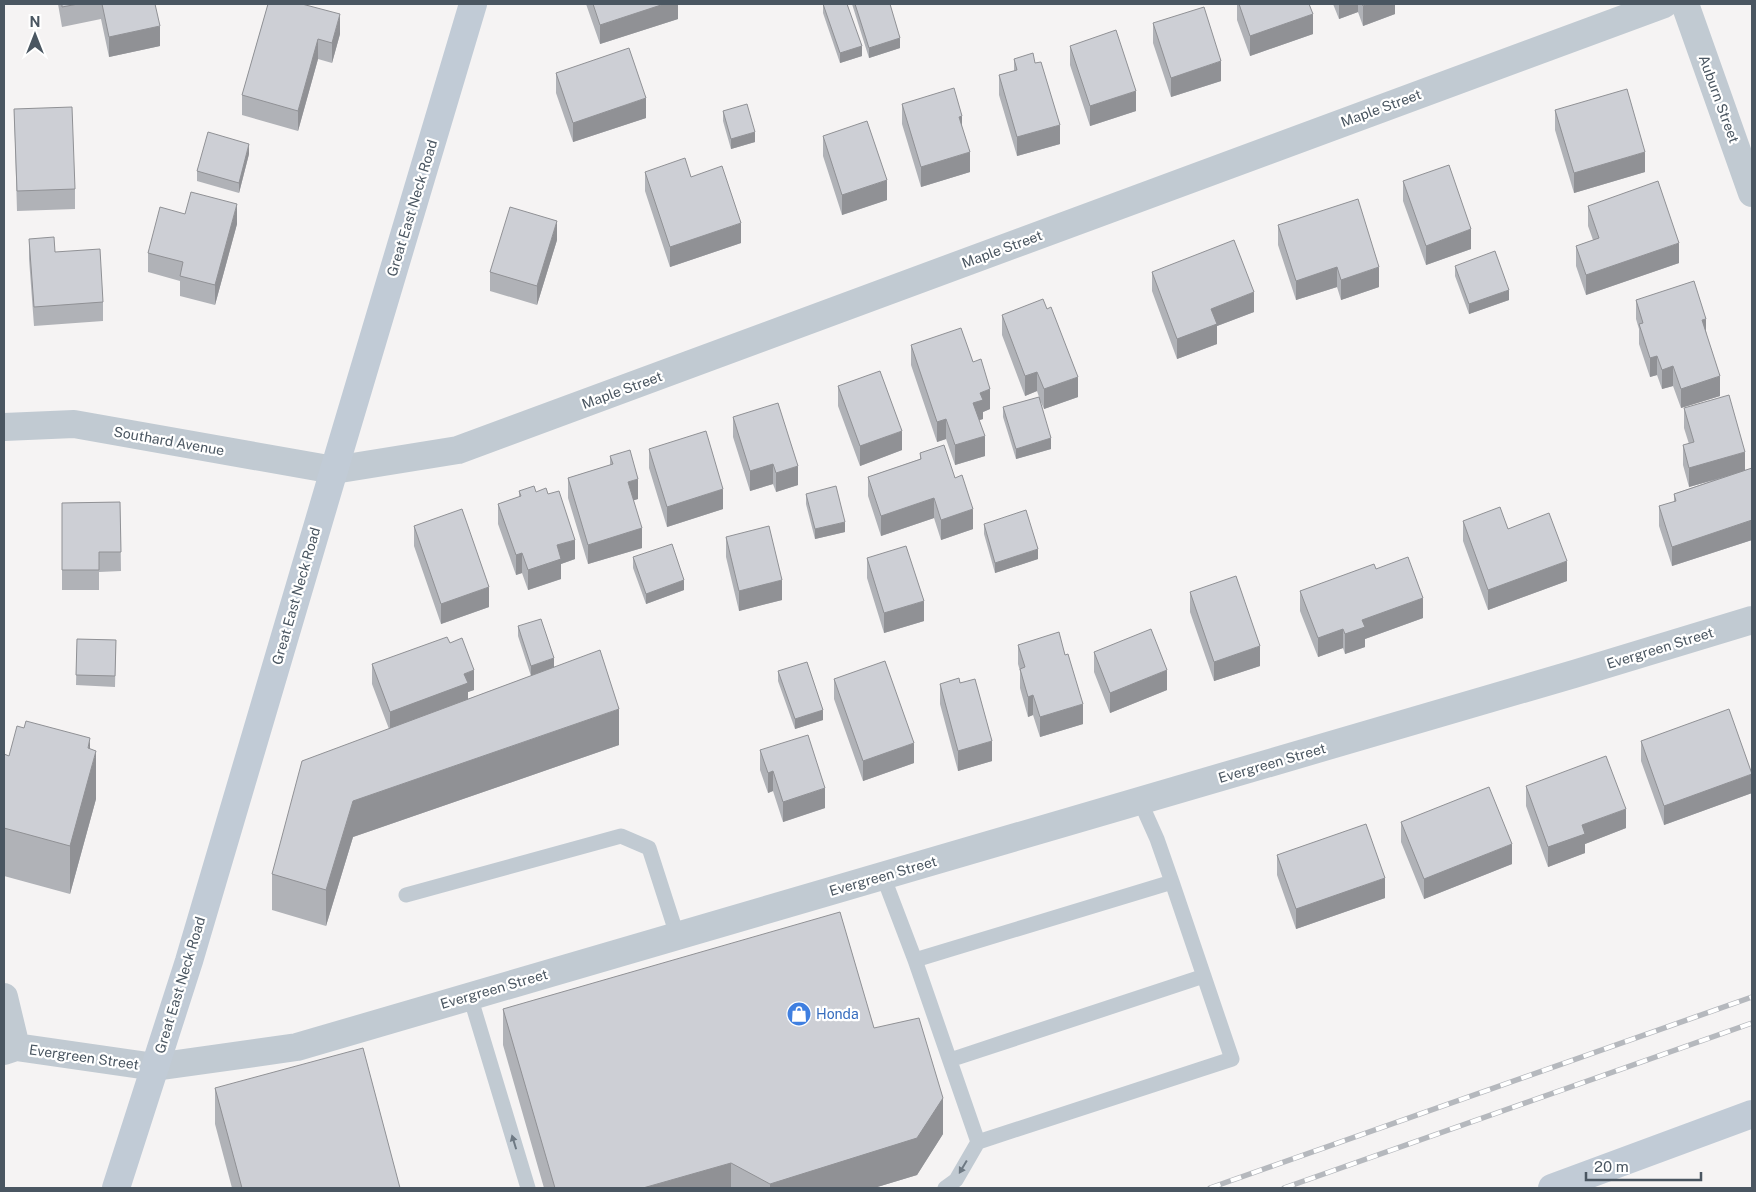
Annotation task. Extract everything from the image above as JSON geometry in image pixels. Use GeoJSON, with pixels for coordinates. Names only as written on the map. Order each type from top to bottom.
{"type":"FeatureCollection","features":[{"type":"Feature","properties":{"kind":"main road","name":"Great East Neck Road"},"geometry":{"type":"LineString","coordinates":[[116,1188],[189,961],[474,4]]}},
{"type":"Feature","properties":{"kind":"main road"},"geometry":{"type":"LineString","coordinates":[[1552,1188],[1752,1114]]}},
{"type":"Feature","properties":{"kind":"street","name":"Maple Street"},"geometry":{"type":"LineString","coordinates":[[334,470],[458,450],[1664,4]]}},
{"type":"Feature","properties":{"kind":"street","name":"Auburn Street"},"geometry":{"type":"LineString","coordinates":[[1685,4],[1752,193]]}},
{"type":"Feature","properties":{"kind":"street","name":"Southard Avenue"},"geometry":{"type":"LineString","coordinates":[[4,427],[74,424],[334,470]]}},
{"type":"Feature","properties":{"kind":"street","name":"Evergreen Street"},"geometry":{"type":"LineString","coordinates":[[10,1049],[155,1066],[297,1047],[1574,674],[1752,620]]}},
{"type":"Feature","properties":{"kind":"street"},"geometry":{"type":"LineString","coordinates":[[4,997],[10,1049]]}},
{"type":"Feature","properties":{"kind":"lane"},"geometry":{"type":"LineString","coordinates":[[945,1188],[956,1180],[978,1142],[1232,1059],[1157,839],[1140,801]]}},
{"type":"Feature","properties":{"kind":"lane"},"geometry":{"type":"LineString","coordinates":[[406,895],[621,836],[649,848],[678,935]]}},
{"type":"Feature","properties":{"kind":"lane"},"geometry":{"type":"LineString","coordinates":[[883,876],[915,960],[978,1142]]}},
{"type":"Feature","properties":{"kind":"lane"},"geometry":{"type":"LineString","coordinates":[[915,960],[1172,882]]}},
{"type":"Feature","properties":{"kind":"lane"},"geometry":{"type":"LineString","coordinates":[[950,1060],[1204,976]]}},
{"type":"Feature","properties":{"kind":"lane"},"geometry":{"type":"LineString","coordinates":[[470,996],[528,1188]]}},
{"type":"Feature","properties":{"kind":"building"},"geometry":{"type":"Polygon","coordinates":[[[62,4],[78,4],[62,7],[62,4]]]}},
{"type":"Feature","properties":{"kind":"building"},"geometry":{"type":"Polygon","coordinates":[[[102,4],[155,4],[160,26],[109,37],[102,4]]]}},
{"type":"Feature","properties":{"kind":"building"},"geometry":{"type":"Polygon","coordinates":[[[268,4],[302,4],[340,14],[332,43],[318,39],[298,111],[242,95],[268,4]]]}},
{"type":"Feature","properties":{"kind":"building"},"geometry":{"type":"Polygon","coordinates":[[[593,4],[664,4],[600,25],[593,4]]]}},
{"type":"Feature","properties":{"kind":"building"},"geometry":{"type":"Polygon","coordinates":[[[823,4],[847,4],[862,46],[840,53],[823,4]]]}},
{"type":"Feature","properties":{"kind":"building"},"geometry":{"type":"Polygon","coordinates":[[[855,4],[890,4],[900,38],[869,48],[855,4]]]}},
{"type":"Feature","properties":{"kind":"building"},"geometry":{"type":"Polygon","coordinates":[[[1239,4],[1309,4],[1313,14],[1250,36],[1239,4]]]}},
{"type":"Feature","properties":{"kind":"building"},"geometry":{"type":"Polygon","coordinates":[[[1204,7],[1221,61],[1171,78],[1153,23],[1204,7]]]}},
{"type":"Feature","properties":{"kind":"building"},"geometry":{"type":"Polygon","coordinates":[[[1116,30],[1136,91],[1090,106],[1070,46],[1116,30]]]}},
{"type":"Feature","properties":{"kind":"building"},"geometry":{"type":"Polygon","coordinates":[[[629,48],[646,98],[573,123],[556,73],[629,48]]]}},
{"type":"Feature","properties":{"kind":"building"},"geometry":{"type":"Polygon","coordinates":[[[1033,53],[1035,63],[1041,62],[1060,125],[1017,137],[999,75],[1017,70],[1014,59],[1033,53]]]}},
{"type":"Feature","properties":{"kind":"building"},"geometry":{"type":"Polygon","coordinates":[[[954,88],[962,116],[959,117],[970,152],[921,167],[902,104],[954,88]]]}},
{"type":"Feature","properties":{"kind":"building"},"geometry":{"type":"Polygon","coordinates":[[[1627,89],[1645,152],[1574,173],[1555,110],[1627,89]]]}},
{"type":"Feature","properties":{"kind":"building"},"geometry":{"type":"Polygon","coordinates":[[[747,104],[755,132],[731,139],[723,111],[747,104]]]}},
{"type":"Feature","properties":{"kind":"building"},"geometry":{"type":"Polygon","coordinates":[[[72,107],[75,189],[17,191],[14,109],[72,107]]]}},
{"type":"Feature","properties":{"kind":"building"},"geometry":{"type":"Polygon","coordinates":[[[867,121],[887,180],[842,195],[823,136],[867,121]]]}},
{"type":"Feature","properties":{"kind":"building"},"geometry":{"type":"Polygon","coordinates":[[[208,132],[249,144],[239,183],[197,171],[208,132]]]}},
{"type":"Feature","properties":{"kind":"building"},"geometry":{"type":"Polygon","coordinates":[[[685,158],[691,177],[722,166],[741,223],[670,247],[645,172],[685,158]]]}},
{"type":"Feature","properties":{"kind":"building"},"geometry":{"type":"Polygon","coordinates":[[[1449,165],[1471,229],[1426,246],[1403,181],[1449,165]]]}},
{"type":"Feature","properties":{"kind":"building"},"geometry":{"type":"Polygon","coordinates":[[[1658,181],[1679,243],[1586,275],[1576,246],[1599,238],[1588,206],[1658,181]]]}},
{"type":"Feature","properties":{"kind":"building"},"geometry":{"type":"Polygon","coordinates":[[[191,192],[237,204],[215,285],[180,276],[183,262],[148,253],[160,207],[185,214],[191,192]]]}},
{"type":"Feature","properties":{"kind":"building"},"geometry":{"type":"Polygon","coordinates":[[[1358,199],[1379,267],[1341,280],[1337,267],[1296,281],[1278,225],[1358,199]]]}},
{"type":"Feature","properties":{"kind":"building"},"geometry":{"type":"Polygon","coordinates":[[[510,207],[557,221],[537,286],[490,272],[510,207]]]}},
{"type":"Feature","properties":{"kind":"building"},"geometry":{"type":"Polygon","coordinates":[[[54,237],[55,252],[100,249],[103,302],[34,307],[29,239],[54,237]]]}},
{"type":"Feature","properties":{"kind":"building"},"geometry":{"type":"Polygon","coordinates":[[[1234,240],[1254,292],[1211,309],[1217,324],[1177,339],[1152,272],[1234,240]]]}},
{"type":"Feature","properties":{"kind":"building"},"geometry":{"type":"Polygon","coordinates":[[[1495,251],[1509,290],[1469,304],[1455,266],[1495,251]]]}},
{"type":"Feature","properties":{"kind":"building"},"geometry":{"type":"Polygon","coordinates":[[[1694,281],[1706,319],[1702,320],[1720,376],[1681,389],[1673,366],[1662,370],[1657,356],[1650,358],[1639,324],[1643,323],[1636,300],[1694,281]]]}},
{"type":"Feature","properties":{"kind":"building"},"geometry":{"type":"Polygon","coordinates":[[[1043,299],[1047,309],[1051,307],[1078,377],[1044,389],[1037,372],[1025,376],[1002,315],[1043,299]]]}},
{"type":"Feature","properties":{"kind":"building"},"geometry":{"type":"Polygon","coordinates":[[[961,328],[973,362],[981,359],[990,389],[980,393],[983,400],[973,403],[985,436],[955,445],[946,419],[937,422],[911,345],[961,328]]]}},
{"type":"Feature","properties":{"kind":"building"},"geometry":{"type":"Polygon","coordinates":[[[880,371],[902,431],[860,446],[838,386],[880,371]]]}},
{"type":"Feature","properties":{"kind":"building"},"geometry":{"type":"Polygon","coordinates":[[[1729,395],[1745,452],[1689,468],[1683,445],[1694,442],[1684,408],[1729,395]]]}},
{"type":"Feature","properties":{"kind":"building"},"geometry":{"type":"Polygon","coordinates":[[[1039,397],[1051,438],[1016,449],[1003,407],[1039,397]]]}},
{"type":"Feature","properties":{"kind":"building"},"geometry":{"type":"Polygon","coordinates":[[[778,403],[798,466],[776,473],[773,464],[750,471],[733,417],[778,403]]]}},
{"type":"Feature","properties":{"kind":"building"},"geometry":{"type":"Polygon","coordinates":[[[706,431],[723,489],[667,507],[649,449],[706,431]]]}},
{"type":"Feature","properties":{"kind":"building"},"geometry":{"type":"Polygon","coordinates":[[[944,445],[955,478],[962,475],[973,509],[941,520],[934,498],[881,516],[868,477],[921,459],[920,453],[944,445]]]}},
{"type":"Feature","properties":{"kind":"building"},"geometry":{"type":"Polygon","coordinates":[[[630,450],[638,479],[628,482],[642,528],[588,545],[568,478],[613,464],[610,456],[630,450]]]}},
{"type":"Feature","properties":{"kind":"building"},"geometry":{"type":"Polygon","coordinates":[[[1752,468],[1752,520],[1672,547],[1659,506],[1676,501],[1674,494],[1752,468]]]}},
{"type":"Feature","properties":{"kind":"building"},"geometry":{"type":"Polygon","coordinates":[[[534,486],[536,492],[546,488],[548,494],[559,491],[575,540],[557,545],[561,559],[528,570],[522,553],[516,555],[498,504],[521,496],[519,491],[534,486]]]}},
{"type":"Feature","properties":{"kind":"building"},"geometry":{"type":"Polygon","coordinates":[[[836,486],[845,522],[815,529],[806,494],[836,486]]]}},
{"type":"Feature","properties":{"kind":"building"},"geometry":{"type":"Polygon","coordinates":[[[120,502],[121,552],[99,552],[99,570],[62,570],[62,503],[120,502]]]}},
{"type":"Feature","properties":{"kind":"building"},"geometry":{"type":"Polygon","coordinates":[[[1500,507],[1508,529],[1549,513],[1567,561],[1488,590],[1463,521],[1500,507]]]}},
{"type":"Feature","properties":{"kind":"building"},"geometry":{"type":"Polygon","coordinates":[[[462,509],[489,587],[441,604],[414,526],[462,509]]]}},
{"type":"Feature","properties":{"kind":"building"},"geometry":{"type":"Polygon","coordinates":[[[1026,510],[1038,549],[995,563],[984,524],[1026,510]]]}},
{"type":"Feature","properties":{"kind":"building"},"geometry":{"type":"Polygon","coordinates":[[[769,526],[782,580],[739,591],[726,537],[769,526]]]}},
{"type":"Feature","properties":{"kind":"building"},"geometry":{"type":"Polygon","coordinates":[[[672,544],[684,580],[646,594],[633,557],[672,544]]]}},
{"type":"Feature","properties":{"kind":"building"},"geometry":{"type":"Polygon","coordinates":[[[906,546],[924,601],[884,613],[867,558],[906,546]]]}},
{"type":"Feature","properties":{"kind":"building"},"geometry":{"type":"Polygon","coordinates":[[[1408,557],[1423,598],[1362,620],[1365,627],[1345,634],[1343,629],[1318,638],[1300,591],[1374,564],[1376,569],[1408,557]]]}},
{"type":"Feature","properties":{"kind":"building"},"geometry":{"type":"Polygon","coordinates":[[[1236,576],[1260,646],[1214,662],[1190,592],[1236,576]]]}},
{"type":"Feature","properties":{"kind":"building"},"geometry":{"type":"Polygon","coordinates":[[[541,619],[554,658],[531,666],[518,626],[541,619]]]}},
{"type":"Feature","properties":{"kind":"building"},"geometry":{"type":"Polygon","coordinates":[[[1151,629],[1167,670],[1110,693],[1094,652],[1151,629]]]}},
{"type":"Feature","properties":{"kind":"building"},"geometry":{"type":"Polygon","coordinates":[[[1059,632],[1065,655],[1068,654],[1083,704],[1040,717],[1033,695],[1028,697],[1020,669],[1025,667],[1018,645],[1059,632]]]}},
{"type":"Feature","properties":{"kind":"building"},"geometry":{"type":"Polygon","coordinates":[[[447,637],[450,643],[462,638],[474,670],[464,674],[468,683],[390,712],[372,664],[447,637]]]}},
{"type":"Feature","properties":{"kind":"building"},"geometry":{"type":"Polygon","coordinates":[[[77,639],[116,640],[115,676],[76,675],[77,639]]]}},
{"type":"Feature","properties":{"kind":"building"},"geometry":{"type":"Polygon","coordinates":[[[600,650],[619,709],[353,801],[326,890],[272,874],[302,761],[600,650]]]}},
{"type":"Feature","properties":{"kind":"building"},"geometry":{"type":"Polygon","coordinates":[[[885,661],[914,743],[863,761],[834,679],[885,661]]]}},
{"type":"Feature","properties":{"kind":"building"},"geometry":{"type":"Polygon","coordinates":[[[807,662],[823,710],[795,719],[778,671],[807,662]]]}},
{"type":"Feature","properties":{"kind":"building"},"geometry":{"type":"Polygon","coordinates":[[[959,678],[960,683],[975,679],[992,741],[958,751],[940,684],[959,678]]]}},
{"type":"Feature","properties":{"kind":"building"},"geometry":{"type":"Polygon","coordinates":[[[1729,709],[1752,774],[1664,806],[1641,741],[1729,709]]]}},
{"type":"Feature","properties":{"kind":"building"},"geometry":{"type":"Polygon","coordinates":[[[26,721],[90,738],[88,748],[96,751],[70,846],[4,828],[4,754],[9,756],[17,726],[24,728],[26,721]]]}},
{"type":"Feature","properties":{"kind":"building"},"geometry":{"type":"Polygon","coordinates":[[[808,735],[825,788],[783,802],[773,771],[768,773],[760,750],[808,735]]]}},
{"type":"Feature","properties":{"kind":"building"},"geometry":{"type":"Polygon","coordinates":[[[1606,756],[1626,809],[1582,825],[1585,834],[1548,847],[1526,786],[1606,756]]]}},
{"type":"Feature","properties":{"kind":"building"},"geometry":{"type":"Polygon","coordinates":[[[1489,787],[1512,844],[1424,879],[1401,822],[1489,787]]]}},
{"type":"Feature","properties":{"kind":"building"},"geometry":{"type":"Polygon","coordinates":[[[1366,824],[1385,878],[1296,909],[1277,855],[1366,824]]]}},
{"type":"Feature","properties":{"kind":"building"},"geometry":{"type":"Polygon","coordinates":[[[840,912],[874,1028],[919,1018],[943,1098],[917,1138],[770,1184],[731,1163],[643,1188],[555,1188],[503,1009],[840,912]]]}},
{"type":"Feature","properties":{"kind":"building"},"geometry":{"type":"Polygon","coordinates":[[[363,1048],[400,1188],[242,1188],[215,1088],[363,1048]]]}},
{"type":"Feature","properties":{"kind":"railway"},"geometry":{"type":"LineString","coordinates":[[1210,1188],[1752,997]]}},
{"type":"Feature","properties":{"kind":"railway"},"geometry":{"type":"LineString","coordinates":[[1284,1188],[1752,1023]]}},
{"type":"Feature","properties":{"kind":"place","name":"Honda"},"geometry":{"type":"Point","coordinates":[799,1014]}}]}
